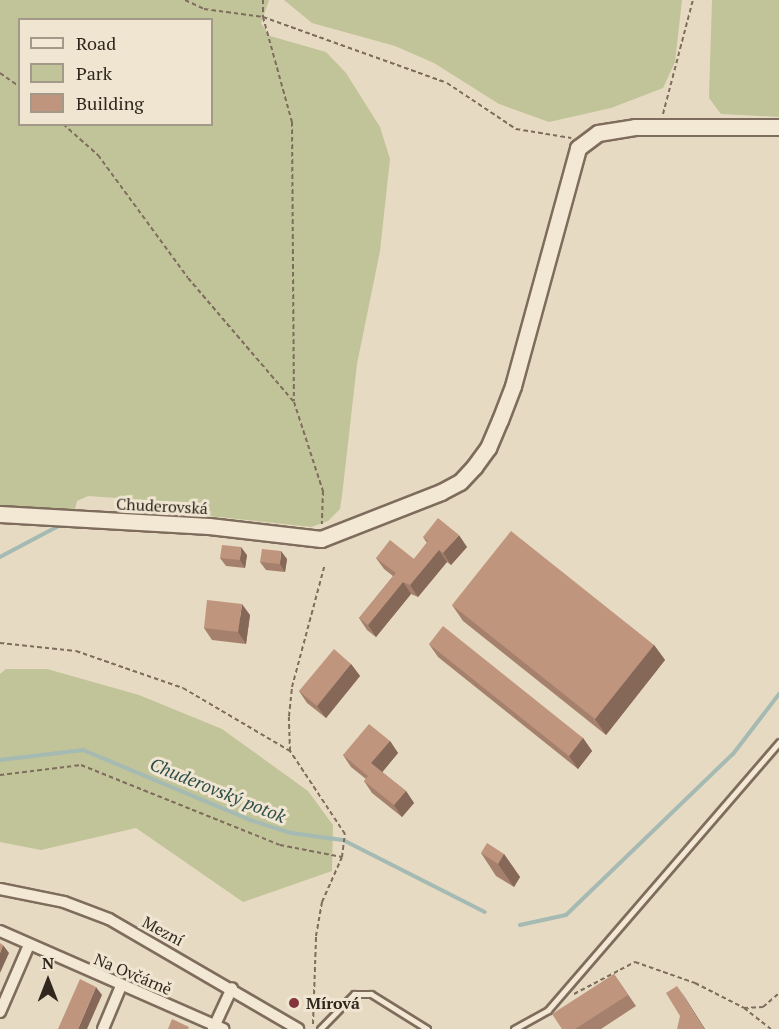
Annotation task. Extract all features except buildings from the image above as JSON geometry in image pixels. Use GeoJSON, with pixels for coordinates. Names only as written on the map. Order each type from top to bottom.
{"type":"FeatureCollection","features":[{"type":"Feature","properties":{"kind":"street"},"geometry":{"type":"LineString","coordinates":[[321,539],[441,492],[460,482],[488,448],[513,386],[572,160],[587,140],[613,129],[660,125],[779,127]]}},
{"type":"Feature","properties":{"kind":"street","name":"Chuderovská"},"geometry":{"type":"LineString","coordinates":[[0,514],[209,526],[321,539]]}},
{"type":"Feature","properties":{"kind":"street","name":"Mezní"},"geometry":{"type":"LineString","coordinates":[[0,889],[64,902],[109,919],[232,988],[298,1029]]}},
{"type":"Feature","properties":{"kind":"street","name":"Na Ovčárně"},"geometry":{"type":"LineString","coordinates":[[0,931],[217,1028]]}},
{"type":"Feature","properties":{"kind":"street"},"geometry":{"type":"LineString","coordinates":[[0,1012],[28,945]]}},
{"type":"Feature","properties":{"kind":"street"},"geometry":{"type":"LineString","coordinates":[[103,1029],[122,986]]}},
{"type":"Feature","properties":{"kind":"street"},"geometry":{"type":"LineString","coordinates":[[217,1028],[232,988]]}},
{"type":"Feature","properties":{"kind":"lane"},"geometry":{"type":"LineString","coordinates":[[514,1029],[548,1010],[779,742]]}},
{"type":"Feature","properties":{"kind":"lane"},"geometry":{"type":"LineString","coordinates":[[320,1029],[354,994],[371,994],[427,1029]]}},
{"type":"Feature","properties":{"kind":"path"},"geometry":{"type":"LineString","coordinates":[[185,0],[204,9],[263,17],[447,83],[516,129],[587,140]]}},
{"type":"Feature","properties":{"kind":"path"},"geometry":{"type":"LineString","coordinates":[[263,0],[263,17],[292,122],[294,402],[323,491],[321,539]]}},
{"type":"Feature","properties":{"kind":"path"},"geometry":{"type":"LineString","coordinates":[[660,125],[693,0]]}},
{"type":"Feature","properties":{"kind":"path"},"geometry":{"type":"LineString","coordinates":[[0,73],[18,86]]}},
{"type":"Feature","properties":{"kind":"path"},"geometry":{"type":"LineString","coordinates":[[65,126],[98,155],[188,278],[294,402]]}},
{"type":"Feature","properties":{"kind":"path"},"geometry":{"type":"LineString","coordinates":[[290,751],[292,687],[325,564]]}},
{"type":"Feature","properties":{"kind":"path"},"geometry":{"type":"LineString","coordinates":[[0,643],[76,651],[183,688],[290,751],[345,834],[342,857],[322,902],[316,936],[313,1029]]}},
{"type":"Feature","properties":{"kind":"path"},"geometry":{"type":"LineString","coordinates":[[0,775],[81,765],[280,845],[342,857]]}},
{"type":"Feature","properties":{"kind":"path"},"geometry":{"type":"LineString","coordinates":[[567,999],[634,962],[695,983],[744,1008],[771,1029]]}},
{"type":"Feature","properties":{"kind":"path"},"geometry":{"type":"LineString","coordinates":[[744,1008],[763,1007],[779,993]]}},
{"type":"Feature","properties":{"kind":"green space"},"geometry":{"type":"Polygon","coordinates":[[[0,0],[269,0],[261,23],[270,36],[326,52],[346,73],[380,127],[390,159],[380,251],[357,364],[340,509],[328,521],[311,527],[200,515],[174,502],[88,496],[77,501],[74,513],[0,506],[0,0]]]}},
{"type":"Feature","properties":{"kind":"green space"},"geometry":{"type":"Polygon","coordinates":[[[284,0],[682,0],[675,62],[663,88],[611,108],[549,122],[499,104],[434,63],[395,46],[312,23],[284,0]]]}},
{"type":"Feature","properties":{"kind":"green space"},"geometry":{"type":"Polygon","coordinates":[[[712,0],[779,0],[779,117],[721,114],[709,98],[712,0]]]}},
{"type":"Feature","properties":{"kind":"green space"},"geometry":{"type":"Polygon","coordinates":[[[6,669],[47,669],[139,695],[222,729],[308,791],[333,825],[332,871],[243,902],[136,828],[41,850],[0,842],[0,674],[6,669]]]}},
{"type":"Feature","properties":{"kind":"waterway"},"geometry":{"type":"LineString","coordinates":[[0,557],[64,523]]}},
{"type":"Feature","properties":{"kind":"waterway","name":"Chuderovský potok"},"geometry":{"type":"LineString","coordinates":[[520,925],[566,915],[733,754],[779,694]]}},
{"type":"Feature","properties":{"kind":"waterway","name":"Chuderovský potok"},"geometry":{"type":"LineString","coordinates":[[0,760],[83,750],[250,820],[291,833],[343,840],[485,912]]}},
{"type":"Feature","properties":{"kind":"place","name":"Mírová"},"geometry":{"type":"Point","coordinates":[294,1003]}}]}
